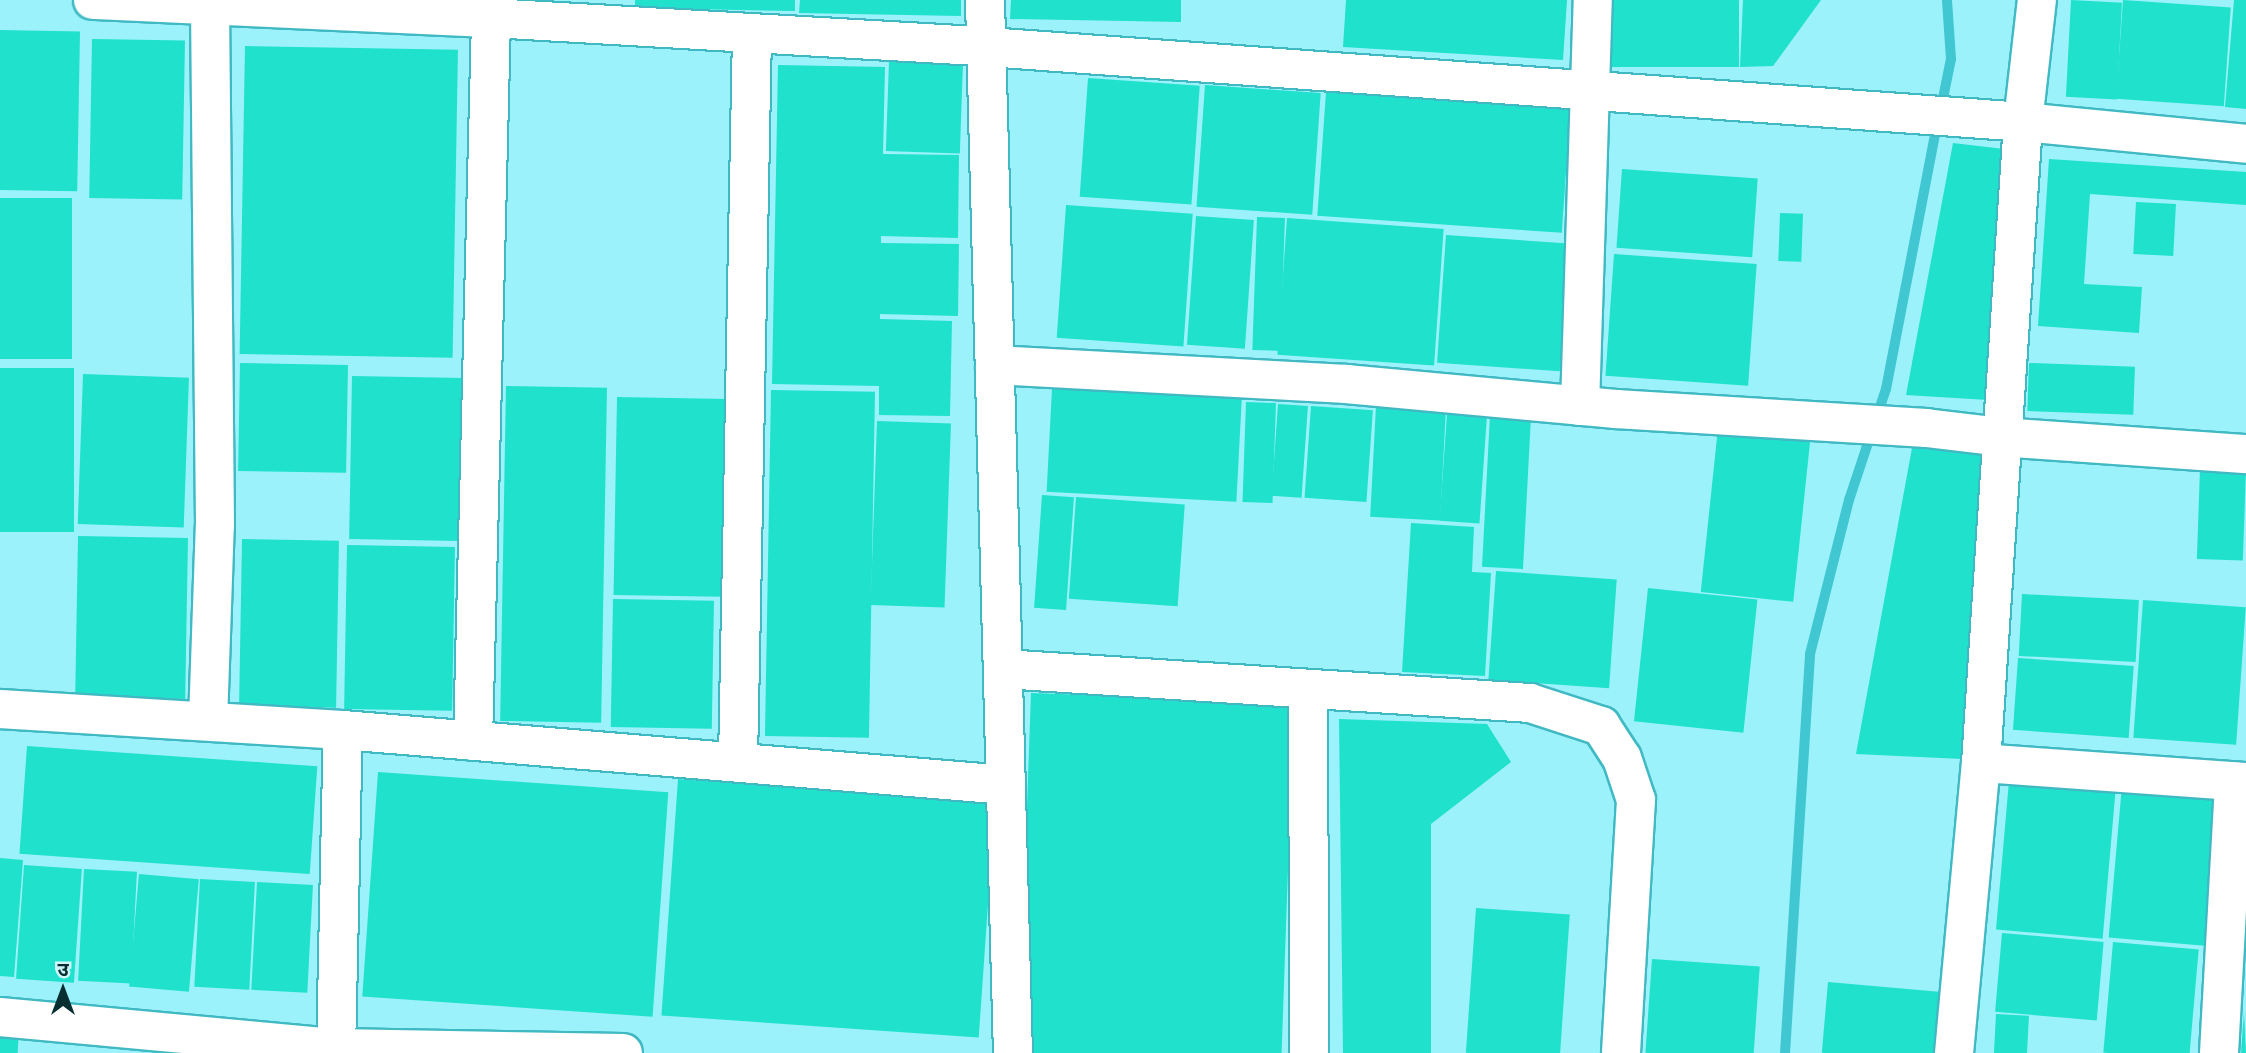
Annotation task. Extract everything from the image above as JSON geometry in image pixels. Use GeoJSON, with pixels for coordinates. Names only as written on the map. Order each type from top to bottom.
{"type":"FeatureCollection","features":[{"type":"Feature","properties":{"kind":"street"},"geometry":{"type":"LineString","coordinates":[[93,0],[491,18],[988,47],[2023,122],[2246,144]]}},
{"type":"Feature","properties":{"kind":"street"},"geometry":{"type":"LineString","coordinates":[[985,0],[1013,1053]]}},
{"type":"Feature","properties":{"kind":"street"},"geometry":{"type":"LineString","coordinates":[[1580,406],[1593,0]]}},
{"type":"Feature","properties":{"kind":"street"},"geometry":{"type":"LineString","coordinates":[[1954,1053],[1981,763],[2023,122],[2037,0]]}},
{"type":"Feature","properties":{"kind":"street"},"geometry":{"type":"LineString","coordinates":[[208,721],[215,526],[210,6]]}},
{"type":"Feature","properties":{"kind":"street"},"geometry":{"type":"LineString","coordinates":[[473,741],[491,18]]}},
{"type":"Feature","properties":{"kind":"street"},"geometry":{"type":"LineString","coordinates":[[738,762],[752,33]]}},
{"type":"Feature","properties":{"kind":"street"},"geometry":{"type":"LineString","coordinates":[[995,365],[1346,384],[1580,406],[1839,425],[1926,428],[2001,437],[2246,454]]}},
{"type":"Feature","properties":{"kind":"street"},"geometry":{"type":"LineString","coordinates":[[1003,669],[1530,703],[1601,726],[1622,758],[1636,800],[1621,1053]]}},
{"type":"Feature","properties":{"kind":"street"},"geometry":{"type":"LineString","coordinates":[[1308,689],[1309,1053]]}},
{"type":"Feature","properties":{"kind":"street"},"geometry":{"type":"LineString","coordinates":[[0,709],[343,730],[1006,785]]}},
{"type":"Feature","properties":{"kind":"street"},"geometry":{"type":"LineString","coordinates":[[336,1051],[343,730]]}},
{"type":"Feature","properties":{"kind":"street"},"geometry":{"type":"LineString","coordinates":[[1981,763],[2240,782],[2219,1053]]}},
{"type":"Feature","properties":{"kind":"street"},"geometry":{"type":"LineString","coordinates":[[0,1017],[336,1051],[623,1053]]}},
{"type":"Feature","properties":{"kind":"building"},"geometry":{"type":"Polygon","coordinates":[[[635,0],[795,0],[795,11],[635,8],[635,0]]]}},
{"type":"Feature","properties":{"kind":"building"},"geometry":{"type":"Polygon","coordinates":[[[800,0],[961,0],[961,16],[799,13],[800,0]]]}},
{"type":"Feature","properties":{"kind":"building"},"geometry":{"type":"Polygon","coordinates":[[[1011,0],[1181,0],[1181,22],[1010,19],[1011,0]]]}},
{"type":"Feature","properties":{"kind":"building"},"geometry":{"type":"Polygon","coordinates":[[[1346,0],[1567,0],[1563,60],[1343,47],[1346,0]]]}},
{"type":"Feature","properties":{"kind":"building"},"geometry":{"type":"Polygon","coordinates":[[[1609,0],[1739,0],[1739,67],[1609,67],[1609,0]]]}},
{"type":"Feature","properties":{"kind":"building"},"geometry":{"type":"Polygon","coordinates":[[[1743,0],[1821,0],[1773,66],[1740,67],[1743,0]]]}},
{"type":"Feature","properties":{"kind":"building"},"geometry":{"type":"Polygon","coordinates":[[[2071,0],[2122,3],[2117,100],[2066,97],[2071,0]]]}},
{"type":"Feature","properties":{"kind":"building"},"geometry":{"type":"Polygon","coordinates":[[[2123,0],[2231,8],[2224,106],[2116,99],[2123,0]]]}},
{"type":"Feature","properties":{"kind":"building"},"geometry":{"type":"Polygon","coordinates":[[[2234,0],[2246,0],[2246,109],[2225,107],[2234,0]]]}},
{"type":"Feature","properties":{"kind":"building"},"geometry":{"type":"Polygon","coordinates":[[[0,30],[80,31],[77,191],[0,190],[0,30]]]}},
{"type":"Feature","properties":{"kind":"building"},"geometry":{"type":"Polygon","coordinates":[[[92,39],[185,41],[182,200],[89,198],[92,39]]]}},
{"type":"Feature","properties":{"kind":"building"},"geometry":{"type":"Polygon","coordinates":[[[245,46],[458,50],[453,358],[240,354],[245,46]]]}},
{"type":"Feature","properties":{"kind":"building"},"geometry":{"type":"Polygon","coordinates":[[[889,61],[963,64],[960,154],[886,151],[889,61]]]}},
{"type":"Feature","properties":{"kind":"building"},"geometry":{"type":"Polygon","coordinates":[[[778,65],[885,67],[883,154],[959,155],[958,238],[881,236],[881,243],[959,244],[958,316],[880,314],[880,319],[952,321],[950,416],[879,415],[879,386],[772,384],[778,65]]]}},
{"type":"Feature","properties":{"kind":"building"},"geometry":{"type":"Polygon","coordinates":[[[1088,78],[1200,86],[1191,205],[1080,197],[1088,78]]]}},
{"type":"Feature","properties":{"kind":"building"},"geometry":{"type":"Polygon","coordinates":[[[1205,85],[1321,93],[1312,215],[1196,207],[1205,85]]]}},
{"type":"Feature","properties":{"kind":"building"},"geometry":{"type":"Polygon","coordinates":[[[1326,92],[1570,109],[1562,233],[1317,216],[1326,92]]]}},
{"type":"Feature","properties":{"kind":"building"},"geometry":{"type":"Polygon","coordinates":[[[1953,143],[2004,149],[1988,400],[1906,395],[1953,143]]]}},
{"type":"Feature","properties":{"kind":"building"},"geometry":{"type":"Polygon","coordinates":[[[2049,159],[2246,172],[2246,205],[2090,194],[2084,284],[2142,287],[2139,333],[2038,326],[2049,159]]]}},
{"type":"Feature","properties":{"kind":"building"},"geometry":{"type":"Polygon","coordinates":[[[1622,169],[1758,178],[1752,257],[1616,248],[1622,169]]]}},
{"type":"Feature","properties":{"kind":"building"},"geometry":{"type":"Polygon","coordinates":[[[0,198],[72,198],[72,359],[0,359],[0,198]]]}},
{"type":"Feature","properties":{"kind":"building"},"geometry":{"type":"Polygon","coordinates":[[[2136,202],[2176,204],[2173,256],[2133,254],[2136,202]]]}},
{"type":"Feature","properties":{"kind":"building"},"geometry":{"type":"Polygon","coordinates":[[[1066,205],[1193,214],[1183,347],[1057,338],[1066,205]]]}},
{"type":"Feature","properties":{"kind":"building"},"geometry":{"type":"Polygon","coordinates":[[[1780,213],[1803,214],[1801,262],[1778,261],[1780,213]]]}},
{"type":"Feature","properties":{"kind":"building"},"geometry":{"type":"Polygon","coordinates":[[[1196,216],[1254,220],[1245,349],[1187,345],[1196,216]]]}},
{"type":"Feature","properties":{"kind":"building"},"geometry":{"type":"Polygon","coordinates":[[[1257,217],[1285,218],[1280,351],[1252,350],[1257,217]]]}},
{"type":"Feature","properties":{"kind":"building"},"geometry":{"type":"Polygon","coordinates":[[[1287,218],[1444,229],[1434,366],[1277,355],[1287,218]]]}},
{"type":"Feature","properties":{"kind":"building"},"geometry":{"type":"Polygon","coordinates":[[[1446,235],[1569,244],[1560,371],[1437,363],[1446,235]]]}},
{"type":"Feature","properties":{"kind":"building"},"geometry":{"type":"Polygon","coordinates":[[[1614,254],[1757,264],[1748,386],[1605,376],[1614,254]]]}},
{"type":"Feature","properties":{"kind":"building"},"geometry":{"type":"Polygon","coordinates":[[[240,363],[348,365],[346,473],[238,471],[240,363]]]}},
{"type":"Feature","properties":{"kind":"building"},"geometry":{"type":"Polygon","coordinates":[[[2029,363],[2135,367],[2133,415],[2027,411],[2029,363]]]}},
{"type":"Feature","properties":{"kind":"building"},"geometry":{"type":"Polygon","coordinates":[[[0,368],[74,368],[74,532],[0,532],[0,368]]]}},
{"type":"Feature","properties":{"kind":"building"},"geometry":{"type":"Polygon","coordinates":[[[83,374],[189,378],[184,528],[78,524],[83,374]]]}},
{"type":"Feature","properties":{"kind":"building"},"geometry":{"type":"Polygon","coordinates":[[[352,376],[464,378],[461,541],[349,539],[352,376]]]}},
{"type":"Feature","properties":{"kind":"building"},"geometry":{"type":"Polygon","coordinates":[[[506,386],[607,388],[601,723],[500,721],[506,386]]]}},
{"type":"Feature","properties":{"kind":"building"},"geometry":{"type":"Polygon","coordinates":[[[1052,389],[1242,399],[1236,502],[1047,492],[1052,389]]]}},
{"type":"Feature","properties":{"kind":"building"},"geometry":{"type":"Polygon","coordinates":[[[771,390],[875,392],[869,738],[765,736],[771,390]]]}},
{"type":"Feature","properties":{"kind":"building"},"geometry":{"type":"Polygon","coordinates":[[[617,397],[726,399],[723,597],[614,595],[617,397]]]}},
{"type":"Feature","properties":{"kind":"building"},"geometry":{"type":"Polygon","coordinates":[[[1246,402],[1276,403],[1272,503],[1243,502],[1246,402]]]}},
{"type":"Feature","properties":{"kind":"building"},"geometry":{"type":"Polygon","coordinates":[[[1278,404],[1308,406],[1302,498],[1272,496],[1278,404]]]}},
{"type":"Feature","properties":{"kind":"building"},"geometry":{"type":"Polygon","coordinates":[[[1311,406],[1373,410],[1366,502],[1305,498],[1311,406]]]}},
{"type":"Feature","properties":{"kind":"building"},"geometry":{"type":"Polygon","coordinates":[[[1376,406],[1446,410],[1440,521],[1370,517],[1376,406]]]}},
{"type":"Feature","properties":{"kind":"building"},"geometry":{"type":"Polygon","coordinates":[[[1447,414],[1487,417],[1479,524],[1440,521],[1447,414]]]}},
{"type":"Feature","properties":{"kind":"building"},"geometry":{"type":"Polygon","coordinates":[[[1490,415],[1531,417],[1523,569],[1482,567],[1490,415]]]}},
{"type":"Feature","properties":{"kind":"building"},"geometry":{"type":"Polygon","coordinates":[[[877,421],[951,424],[945,607],[871,605],[877,421]]]}},
{"type":"Feature","properties":{"kind":"building"},"geometry":{"type":"Polygon","coordinates":[[[1718,428],[1810,438],[1793,602],[1701,592],[1718,428]]]}},
{"type":"Feature","properties":{"kind":"building"},"geometry":{"type":"Polygon","coordinates":[[[1912,448],[1990,455],[1962,759],[1856,754],[1912,448]]]}},
{"type":"Feature","properties":{"kind":"building"},"geometry":{"type":"Polygon","coordinates":[[[2200,469],[2246,471],[2243,561],[2197,559],[2200,469]]]}},
{"type":"Feature","properties":{"kind":"building"},"geometry":{"type":"Polygon","coordinates":[[[1042,495],[1074,497],[1066,610],[1034,608],[1042,495]]]}},
{"type":"Feature","properties":{"kind":"building"},"geometry":{"type":"Polygon","coordinates":[[[1076,497],[1185,505],[1178,606],[1069,599],[1076,497]]]}},
{"type":"Feature","properties":{"kind":"building"},"geometry":{"type":"Polygon","coordinates":[[[1411,523],[1474,527],[1472,572],[1491,573],[1485,676],[1402,672],[1411,523]]]}},
{"type":"Feature","properties":{"kind":"building"},"geometry":{"type":"Polygon","coordinates":[[[78,536],[188,538],[185,699],[75,697],[78,536]]]}},
{"type":"Feature","properties":{"kind":"building"},"geometry":{"type":"Polygon","coordinates":[[[242,539],[339,541],[336,708],[239,706],[242,539]]]}},
{"type":"Feature","properties":{"kind":"building"},"geometry":{"type":"Polygon","coordinates":[[[347,545],[455,547],[452,711],[344,709],[347,545]]]}},
{"type":"Feature","properties":{"kind":"building"},"geometry":{"type":"Polygon","coordinates":[[[1496,571],[1617,579],[1609,688],[1488,680],[1496,571]]]}},
{"type":"Feature","properties":{"kind":"building"},"geometry":{"type":"Polygon","coordinates":[[[1648,588],[1757,599],[1743,733],[1634,721],[1648,588]]]}},
{"type":"Feature","properties":{"kind":"building"},"geometry":{"type":"Polygon","coordinates":[[[2022,594],[2139,600],[2136,662],[2019,656],[2022,594]]]}},
{"type":"Feature","properties":{"kind":"building"},"geometry":{"type":"Polygon","coordinates":[[[613,599],[714,601],[712,729],[611,727],[613,599]]]}},
{"type":"Feature","properties":{"kind":"building"},"geometry":{"type":"Polygon","coordinates":[[[2143,600],[2246,607],[2236,745],[2133,738],[2143,600]]]}},
{"type":"Feature","properties":{"kind":"building"},"geometry":{"type":"Polygon","coordinates":[[[2018,658],[2134,666],[2129,738],[2013,730],[2018,658]]]}},
{"type":"Feature","properties":{"kind":"building"},"geometry":{"type":"Polygon","coordinates":[[[1031,693],[1294,702],[1282,1053],[1018,1053],[1031,693]]]}},
{"type":"Feature","properties":{"kind":"building"},"geometry":{"type":"Polygon","coordinates":[[[1339,719],[1487,724],[1511,762],[1431,824],[1431,1053],[1343,1053],[1339,719]]]}},
{"type":"Feature","properties":{"kind":"building"},"geometry":{"type":"Polygon","coordinates":[[[27,746],[317,766],[310,874],[19,854],[27,746]]]}},
{"type":"Feature","properties":{"kind":"building"},"geometry":{"type":"Polygon","coordinates":[[[378,772],[668,792],[653,1017],[362,996],[378,772]]]}},
{"type":"Feature","properties":{"kind":"building"},"geometry":{"type":"Polygon","coordinates":[[[678,779],[995,801],[979,1038],[661,1015],[678,779]]]}},
{"type":"Feature","properties":{"kind":"building"},"geometry":{"type":"Polygon","coordinates":[[[2009,781],[2116,790],[2103,939],[1996,929],[2009,781]]]}},
{"type":"Feature","properties":{"kind":"building"},"geometry":{"type":"Polygon","coordinates":[[[2122,785],[2227,794],[2213,947],[2109,937],[2122,785]]]}},
{"type":"Feature","properties":{"kind":"building"},"geometry":{"type":"Polygon","coordinates":[[[0,858],[23,860],[14,977],[0,976],[0,858]]]}},
{"type":"Feature","properties":{"kind":"building"},"geometry":{"type":"Polygon","coordinates":[[[24,865],[82,869],[74,983],[16,979],[24,865]]]}},
{"type":"Feature","properties":{"kind":"building"},"geometry":{"type":"Polygon","coordinates":[[[84,869],[137,872],[131,984],[78,981],[84,869]]]}},
{"type":"Feature","properties":{"kind":"building"},"geometry":{"type":"Polygon","coordinates":[[[139,874],[199,879],[189,992],[129,987],[139,874]]]}},
{"type":"Feature","properties":{"kind":"building"},"geometry":{"type":"Polygon","coordinates":[[[200,879],[255,882],[249,990],[194,987],[200,879]]]}},
{"type":"Feature","properties":{"kind":"building"},"geometry":{"type":"Polygon","coordinates":[[[257,882],[313,885],[307,993],[251,990],[257,882]]]}},
{"type":"Feature","properties":{"kind":"building"},"geometry":{"type":"Polygon","coordinates":[[[1476,908],[1570,915],[1560,1053],[1466,1053],[1476,908]]]}},
{"type":"Feature","properties":{"kind":"building"},"geometry":{"type":"Polygon","coordinates":[[[2002,933],[2104,942],[2097,1021],[1995,1012],[2002,933]]]}},
{"type":"Feature","properties":{"kind":"building"},"geometry":{"type":"Polygon","coordinates":[[[2113,942],[2199,949],[2190,1053],[2103,1053],[2113,942]]]}},
{"type":"Feature","properties":{"kind":"building"},"geometry":{"type":"Polygon","coordinates":[[[1652,959],[1760,967],[1754,1053],[1645,1053],[1652,959]]]}},
{"type":"Feature","properties":{"kind":"building"},"geometry":{"type":"Polygon","coordinates":[[[1828,982],[1942,992],[1936,1053],[1822,1053],[1828,982]]]}},
{"type":"Feature","properties":{"kind":"building"},"geometry":{"type":"Polygon","coordinates":[[[2244,1012],[2246,1053],[2241,1053],[2244,1012]]]}},
{"type":"Feature","properties":{"kind":"building"},"geometry":{"type":"Polygon","coordinates":[[[1996,1014],[2029,1016],[2027,1053],[1994,1053],[1996,1014]]]}},
{"type":"Feature","properties":{"kind":"building"},"geometry":{"type":"Polygon","coordinates":[[[0,1027],[19,1028],[18,1053],[0,1053],[0,1027]]]}},
{"type":"Feature","properties":{"kind":"waterway"},"geometry":{"type":"LineString","coordinates":[[1941,108],[1951,59],[1947,0]]}},
{"type":"Feature","properties":{"kind":"waterway"},"geometry":{"type":"LineString","coordinates":[[1785,1053],[1810,654],[1849,500],[1886,389],[1937,124]]}}]}
